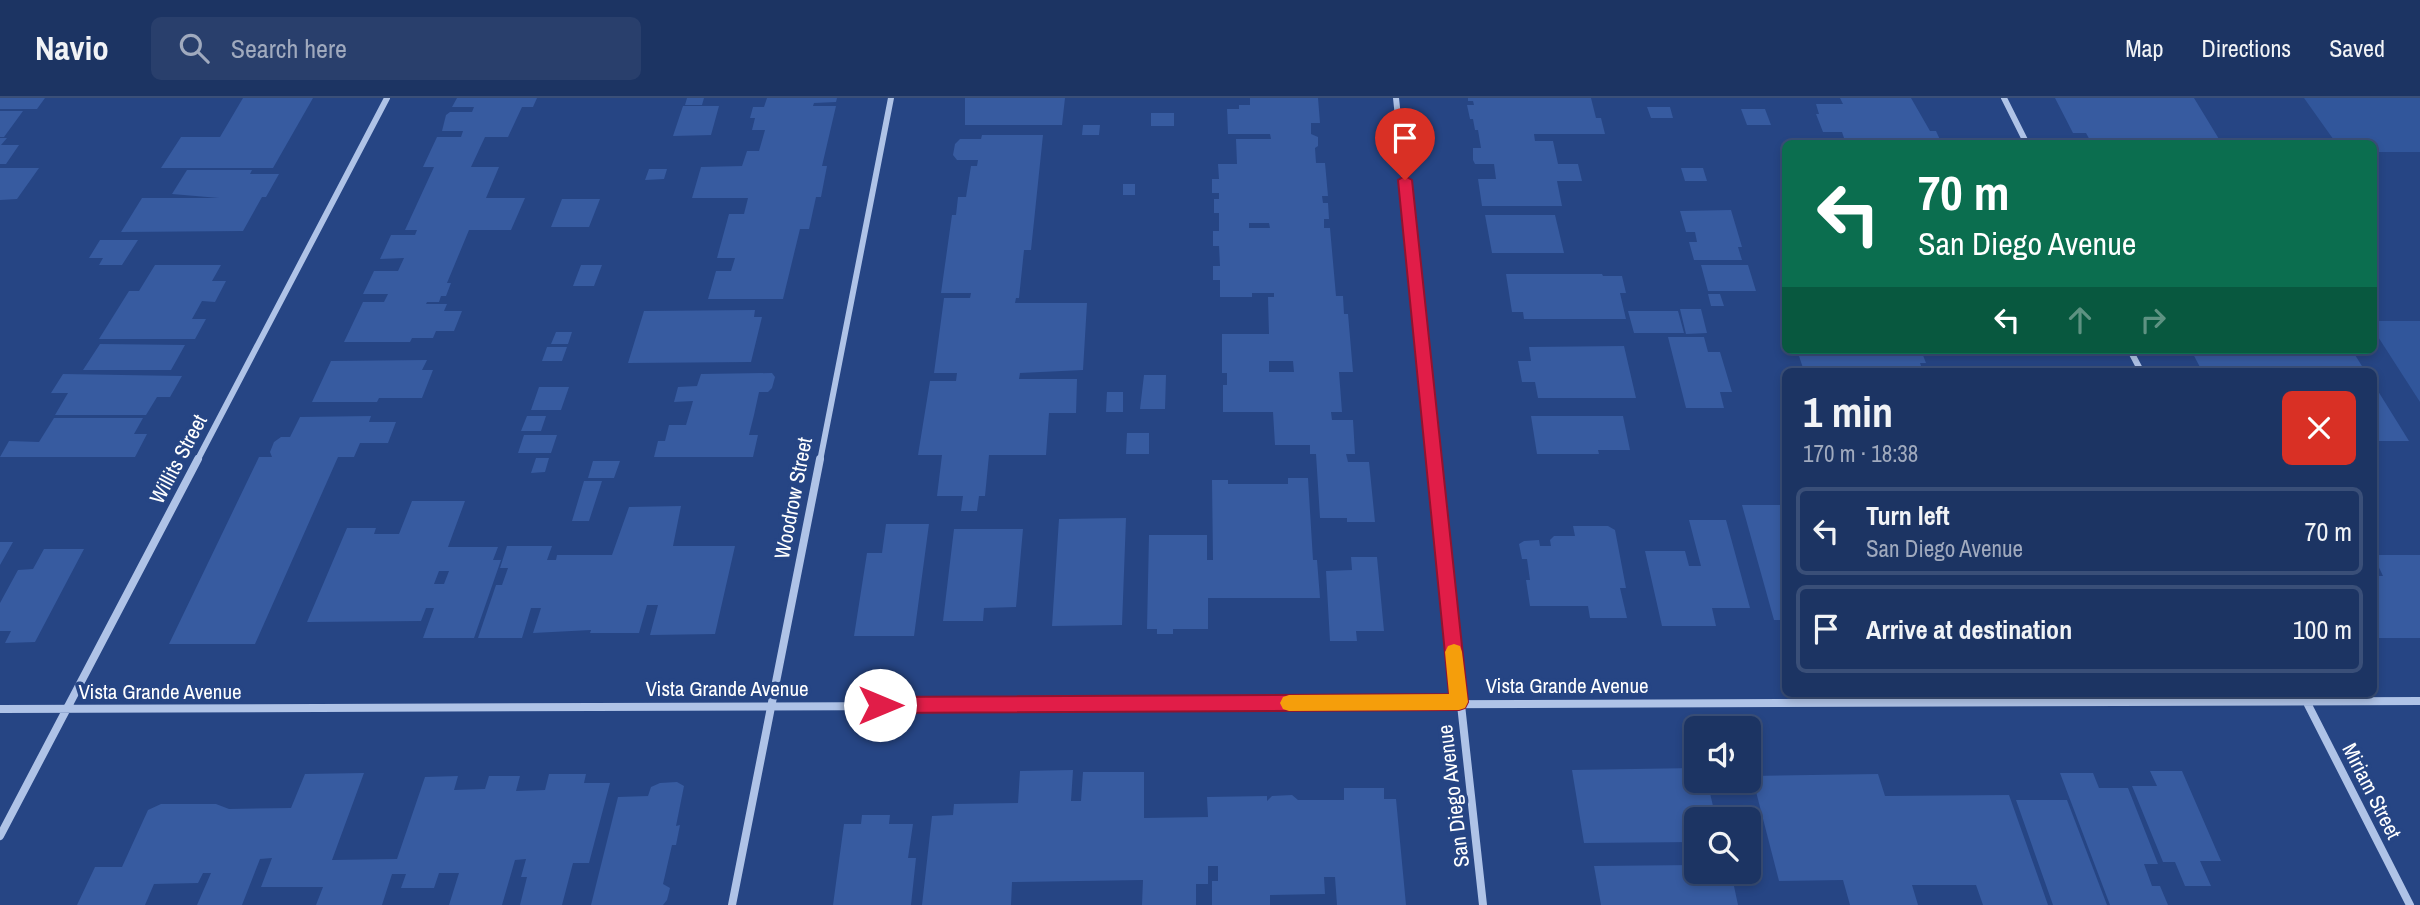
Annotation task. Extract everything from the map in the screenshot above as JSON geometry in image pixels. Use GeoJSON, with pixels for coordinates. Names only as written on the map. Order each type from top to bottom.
{"type":"FeatureCollection","features":[{"type":"Feature","properties":{"kind":"street","name":"Willits Street"},"geometry":{"type":"LineString","coordinates":[[0,836],[387,98]]}},
{"type":"Feature","properties":{"kind":"street","name":"Woodrow Street"},"geometry":{"type":"LineString","coordinates":[[732,905],[891,98]]}},
{"type":"Feature","properties":{"kind":"street","name":"San Diego Avenue"},"geometry":{"type":"LineString","coordinates":[[1396,98],[1459,702],[1483,905]]}},
{"type":"Feature","properties":{"kind":"street"},"geometry":{"type":"LineString","coordinates":[[2004,98],[2024,140]]}},
{"type":"Feature","properties":{"kind":"street","name":"Vista Grande Avenue"},"geometry":{"type":"LineString","coordinates":[[0,709],[2304,697],[2420,701]]}},
{"type":"Feature","properties":{"kind":"street","name":"Miriam Street"},"geometry":{"type":"LineString","coordinates":[[2304,697],[2410,905]]}},
{"type":"Feature","properties":{"kind":"shaded area"},"geometry":{"type":"Polygon","coordinates":[[[2304,98],[2420,98],[2420,152],[2377,152],[2377,140],[2334,140],[2304,98]]]}},
{"type":"Feature","properties":{"kind":"shaded area"},"geometry":{"type":"Polygon","coordinates":[[[2377,321],[2420,321],[2420,402],[2377,335],[2377,321]]]}},
{"type":"Feature","properties":{"kind":"building"},"geometry":{"type":"Polygon","coordinates":[[[0,98],[45,98],[37,109],[0,109],[0,98]]]}},
{"type":"Feature","properties":{"kind":"building"},"geometry":{"type":"Polygon","coordinates":[[[243,98],[313,98],[273,168],[161,168],[181,137],[220,137],[243,98]]]}},
{"type":"Feature","properties":{"kind":"building"},"geometry":{"type":"Polygon","coordinates":[[[457,98],[537,98],[533,107],[522,107],[508,137],[485,137],[471,167],[499,167],[486,198],[525,198],[511,230],[469,230],[447,283],[451,283],[446,296],[441,296],[439,302],[427,302],[426,304],[447,304],[444,311],[462,311],[454,331],[436,331],[433,338],[412,338],[410,342],[344,342],[363,302],[384,302],[388,294],[363,294],[374,271],[398,271],[404,258],[380,259],[391,235],[415,235],[417,230],[405,230],[434,167],[423,167],[437,137],[461,137],[463,131],[442,131],[446,115],[450,112],[472,112],[474,107],[452,107],[457,98]]]}},
{"type":"Feature","properties":{"kind":"building"},"geometry":{"type":"Polygon","coordinates":[[[687,98],[704,98],[702,105],[685,105],[687,98]]]}},
{"type":"Feature","properties":{"kind":"building"},"geometry":{"type":"Polygon","coordinates":[[[767,98],[837,98],[836,102],[814,103],[813,106],[836,106],[822,166],[827,166],[821,197],[816,197],[809,229],[800,229],[783,299],[708,299],[716,271],[731,271],[735,258],[717,258],[729,214],[744,214],[748,198],[692,198],[701,167],[742,166],[747,151],[759,151],[765,130],[752,130],[755,118],[750,118],[753,107],[764,107],[767,98]]]}},
{"type":"Feature","properties":{"kind":"building"},"geometry":{"type":"Polygon","coordinates":[[[965,98],[1065,98],[1062,125],[965,125],[965,98]]]}},
{"type":"Feature","properties":{"kind":"building"},"geometry":{"type":"Polygon","coordinates":[[[1250,98],[1318,98],[1320,123],[1311,123],[1311,134],[1318,137],[1318,146],[1315,148],[1316,163],[1325,163],[1328,196],[1322,196],[1323,203],[1328,203],[1329,219],[1324,219],[1324,228],[1330,228],[1336,296],[1343,296],[1344,314],[1348,314],[1353,372],[1339,372],[1342,412],[1331,412],[1332,420],[1353,420],[1355,454],[1346,454],[1348,462],[1369,462],[1375,522],[1320,518],[1316,454],[1310,454],[1310,445],[1275,445],[1273,412],[1223,412],[1223,385],[1227,385],[1227,373],[1222,373],[1222,334],[1269,334],[1268,297],[1274,297],[1274,293],[1252,293],[1252,297],[1220,297],[1220,280],[1213,280],[1213,266],[1220,266],[1219,246],[1213,246],[1213,231],[1219,231],[1219,213],[1214,213],[1214,199],[1219,199],[1219,193],[1212,193],[1212,179],[1219,179],[1218,164],[1237,164],[1236,139],[1271,139],[1270,134],[1228,134],[1227,109],[1250,105],[1250,98]],[[1249,223],[1249,228],[1270,228],[1269,223],[1249,223]],[[1269,361],[1269,372],[1294,372],[1293,361],[1269,361]]]}},
{"type":"Feature","properties":{"kind":"building"},"geometry":{"type":"Polygon","coordinates":[[[1468,98],[1591,98],[1596,118],[1601,118],[1605,134],[1534,134],[1535,141],[1553,141],[1558,164],[1578,164],[1582,181],[1557,181],[1562,206],[1482,206],[1478,179],[1496,179],[1494,164],[1475,164],[1473,160],[1473,148],[1481,148],[1478,130],[1475,130],[1473,119],[1470,119],[1467,105],[1474,105],[1473,101],[1468,101],[1468,98]]]}},
{"type":"Feature","properties":{"kind":"building"},"geometry":{"type":"Polygon","coordinates":[[[1840,98],[1911,98],[1930,131],[1936,131],[1940,140],[1845,140],[1842,132],[1823,132],[1816,114],[1819,114],[1816,104],[1843,104],[1840,98]]]}},
{"type":"Feature","properties":{"kind":"building"},"geometry":{"type":"Polygon","coordinates":[[[2055,98],[2194,98],[2220,140],[2090,140],[2086,133],[2073,133],[2055,98]]]}},
{"type":"Feature","properties":{"kind":"building"},"geometry":{"type":"Polygon","coordinates":[[[683,106],[719,106],[711,135],[673,136],[683,106]]]}},
{"type":"Feature","properties":{"kind":"building"},"geometry":{"type":"Polygon","coordinates":[[[1647,107],[1670,107],[1673,118],[1651,118],[1647,107]]]}},
{"type":"Feature","properties":{"kind":"building"},"geometry":{"type":"Polygon","coordinates":[[[1741,109],[1765,109],[1771,125],[1747,125],[1741,109]]]}},
{"type":"Feature","properties":{"kind":"building"},"geometry":{"type":"Polygon","coordinates":[[[0,111],[23,111],[4,137],[0,137],[0,111]]]}},
{"type":"Feature","properties":{"kind":"building"},"geometry":{"type":"Polygon","coordinates":[[[1151,113],[1174,113],[1174,126],[1151,126],[1151,113]]]}},
{"type":"Feature","properties":{"kind":"building"},"geometry":{"type":"Polygon","coordinates":[[[1083,125],[1100,125],[1099,135],[1082,135],[1083,125]]]}},
{"type":"Feature","properties":{"kind":"building"},"geometry":{"type":"Polygon","coordinates":[[[982,135],[1043,135],[1031,250],[1024,250],[1019,298],[1016,298],[1015,303],[1087,303],[1083,370],[1020,373],[1019,379],[1077,379],[1076,413],[1049,413],[1046,455],[989,455],[985,496],[979,496],[977,511],[961,511],[963,496],[937,496],[942,455],[918,455],[930,381],[956,381],[957,373],[934,373],[944,298],[970,298],[971,293],[941,293],[952,215],[956,215],[958,197],[966,197],[971,166],[977,166],[978,160],[957,160],[953,155],[955,144],[960,139],[981,139],[982,135]]]}},
{"type":"Feature","properties":{"kind":"building"},"geometry":{"type":"Polygon","coordinates":[[[0,138],[7,138],[1,145],[19,145],[6,164],[0,164],[0,138]]]}},
{"type":"Feature","properties":{"kind":"building"},"geometry":{"type":"Polygon","coordinates":[[[0,168],[39,168],[17,199],[0,200],[0,168]]]}},
{"type":"Feature","properties":{"kind":"building"},"geometry":{"type":"Polygon","coordinates":[[[1681,168],[1703,168],[1707,181],[1685,181],[1681,168]]]}},
{"type":"Feature","properties":{"kind":"building"},"geometry":{"type":"Polygon","coordinates":[[[649,169],[667,169],[664,179],[645,180],[649,169]]]}},
{"type":"Feature","properties":{"kind":"building"},"geometry":{"type":"Polygon","coordinates":[[[187,170],[252,170],[250,174],[279,174],[243,231],[121,232],[142,198],[219,198],[172,194],[187,170]]]}},
{"type":"Feature","properties":{"kind":"building"},"geometry":{"type":"Polygon","coordinates":[[[1123,184],[1135,184],[1135,195],[1123,195],[1123,184]]]}},
{"type":"Feature","properties":{"kind":"building"},"geometry":{"type":"Polygon","coordinates":[[[562,199],[600,199],[589,227],[551,227],[562,199]]]}},
{"type":"Feature","properties":{"kind":"building"},"geometry":{"type":"Polygon","coordinates":[[[1731,210],[1742,247],[1738,247],[1742,260],[1694,260],[1689,242],[1697,242],[1695,232],[1686,232],[1680,211],[1731,210]]]}},
{"type":"Feature","properties":{"kind":"building"},"geometry":{"type":"Polygon","coordinates":[[[1485,215],[1555,215],[1564,253],[1492,253],[1485,215]]]}},
{"type":"Feature","properties":{"kind":"building"},"geometry":{"type":"Polygon","coordinates":[[[100,240],[138,240],[122,265],[99,265],[103,258],[89,258],[100,240]]]}},
{"type":"Feature","properties":{"kind":"building"},"geometry":{"type":"Polygon","coordinates":[[[155,265],[221,265],[212,281],[226,281],[215,302],[202,301],[192,319],[206,319],[195,339],[99,339],[129,291],[139,291],[155,265]]]}},
{"type":"Feature","properties":{"kind":"building"},"geometry":{"type":"Polygon","coordinates":[[[581,265],[602,265],[594,286],[573,286],[581,265]]]}},
{"type":"Feature","properties":{"kind":"building"},"geometry":{"type":"Polygon","coordinates":[[[1701,265],[1748,265],[1756,291],[1708,291],[1701,265]]]}},
{"type":"Feature","properties":{"kind":"building"},"geometry":{"type":"Polygon","coordinates":[[[1506,274],[1622,276],[1626,293],[1620,293],[1626,319],[1524,319],[1523,312],[1512,312],[1506,274]]]}},
{"type":"Feature","properties":{"kind":"building"},"geometry":{"type":"Polygon","coordinates":[[[1708,294],[1720,294],[1724,306],[1711,306],[1708,294]]]}},
{"type":"Feature","properties":{"kind":"building"},"geometry":{"type":"Polygon","coordinates":[[[1680,309],[1701,309],[1707,333],[1686,334],[1680,309]]]}},
{"type":"Feature","properties":{"kind":"building"},"geometry":{"type":"Polygon","coordinates":[[[755,310],[754,317],[762,317],[751,362],[628,363],[644,311],[755,310]]]}},
{"type":"Feature","properties":{"kind":"building"},"geometry":{"type":"Polygon","coordinates":[[[1628,311],[1678,311],[1684,333],[1634,333],[1628,311]]]}},
{"type":"Feature","properties":{"kind":"building"},"geometry":{"type":"Polygon","coordinates":[[[556,332],[572,332],[568,344],[551,344],[556,332]]]}},
{"type":"Feature","properties":{"kind":"building"},"geometry":{"type":"Polygon","coordinates":[[[1668,337],[1704,337],[1708,352],[1720,352],[1732,392],[1720,392],[1724,408],[1686,408],[1668,337]]]}},
{"type":"Feature","properties":{"kind":"building"},"geometry":{"type":"Polygon","coordinates":[[[100,344],[185,345],[171,370],[83,370],[100,344]]]}},
{"type":"Feature","properties":{"kind":"building"},"geometry":{"type":"Polygon","coordinates":[[[1624,346],[1636,398],[1538,398],[1535,382],[1522,382],[1518,361],[1531,361],[1529,347],[1624,346]]]}},
{"type":"Feature","properties":{"kind":"building"},"geometry":{"type":"Polygon","coordinates":[[[547,347],[567,347],[562,361],[542,361],[547,347]]]}},
{"type":"Feature","properties":{"kind":"building"},"geometry":{"type":"Polygon","coordinates":[[[1798,354],[1923,354],[1926,363],[1920,363],[1922,368],[1803,368],[1798,354]]]}},
{"type":"Feature","properties":{"kind":"building"},"geometry":{"type":"Polygon","coordinates":[[[2193,354],[2354,354],[2363,368],[2200,368],[2193,354]]]}},
{"type":"Feature","properties":{"kind":"building"},"geometry":{"type":"Polygon","coordinates":[[[427,360],[422,370],[433,370],[422,398],[379,398],[377,402],[312,402],[331,361],[427,360]]]}},
{"type":"Feature","properties":{"kind":"building"},"geometry":{"type":"Polygon","coordinates":[[[772,373],[775,377],[772,388],[768,392],[759,392],[749,435],[758,435],[753,457],[654,457],[658,441],[665,441],[669,425],[686,425],[693,401],[674,402],[678,387],[697,386],[701,374],[772,373]]]}},
{"type":"Feature","properties":{"kind":"building"},"geometry":{"type":"Polygon","coordinates":[[[63,374],[182,376],[170,397],[157,397],[146,415],[55,415],[68,393],[51,393],[63,374]]]}},
{"type":"Feature","properties":{"kind":"building"},"geometry":{"type":"Polygon","coordinates":[[[1144,375],[1166,375],[1165,409],[1140,409],[1144,375]]]}},
{"type":"Feature","properties":{"kind":"building"},"geometry":{"type":"Polygon","coordinates":[[[539,387],[569,387],[561,410],[531,410],[539,387]]]}},
{"type":"Feature","properties":{"kind":"building"},"geometry":{"type":"Polygon","coordinates":[[[2377,389],[2409,441],[2377,441],[2377,389]]]}},
{"type":"Feature","properties":{"kind":"building"},"geometry":{"type":"Polygon","coordinates":[[[1107,392],[1123,392],[1123,412],[1106,412],[1107,392]]]}},
{"type":"Feature","properties":{"kind":"building"},"geometry":{"type":"Polygon","coordinates":[[[371,416],[369,422],[396,422],[388,443],[360,443],[354,457],[338,457],[255,644],[169,644],[259,457],[272,457],[270,452],[274,442],[281,437],[290,437],[300,417],[371,416]]]}},
{"type":"Feature","properties":{"kind":"building"},"geometry":{"type":"Polygon","coordinates":[[[527,416],[546,416],[541,431],[521,431],[527,416]]]}},
{"type":"Feature","properties":{"kind":"building"},"geometry":{"type":"Polygon","coordinates":[[[1531,416],[1623,416],[1630,450],[1598,450],[1599,454],[1537,454],[1531,416]]]}},
{"type":"Feature","properties":{"kind":"building"},"geometry":{"type":"Polygon","coordinates":[[[54,418],[143,418],[134,434],[147,434],[135,457],[0,457],[9,441],[39,442],[54,418]]]}},
{"type":"Feature","properties":{"kind":"building"},"geometry":{"type":"Polygon","coordinates":[[[1127,433],[1149,433],[1149,454],[1126,454],[1127,433]]]}},
{"type":"Feature","properties":{"kind":"building"},"geometry":{"type":"Polygon","coordinates":[[[524,435],[557,435],[551,453],[518,453],[524,435]]]}},
{"type":"Feature","properties":{"kind":"building"},"geometry":{"type":"Polygon","coordinates":[[[536,458],[549,458],[545,472],[531,473],[536,458]]]}},
{"type":"Feature","properties":{"kind":"building"},"geometry":{"type":"Polygon","coordinates":[[[593,461],[620,461],[614,478],[588,478],[593,461]]]}},
{"type":"Feature","properties":{"kind":"building"},"geometry":{"type":"Polygon","coordinates":[[[1288,478],[1308,478],[1313,560],[1317,560],[1320,598],[1208,598],[1208,629],[1173,629],[1173,634],[1157,634],[1157,629],[1147,629],[1149,535],[1207,535],[1207,560],[1213,560],[1212,480],[1228,480],[1228,484],[1288,484],[1288,478]]]}},
{"type":"Feature","properties":{"kind":"building"},"geometry":{"type":"Polygon","coordinates":[[[584,481],[602,481],[589,521],[572,521],[584,481]]]}},
{"type":"Feature","properties":{"kind":"building"},"geometry":{"type":"Polygon","coordinates":[[[412,501],[465,501],[448,547],[498,547],[493,560],[501,560],[474,638],[423,638],[434,608],[426,608],[421,621],[307,622],[347,528],[376,528],[374,534],[399,534],[412,501]],[[439,571],[434,584],[444,584],[449,571],[439,571]]]}},
{"type":"Feature","properties":{"kind":"building"},"geometry":{"type":"Polygon","coordinates":[[[1742,505],[1782,505],[1782,620],[1774,620],[1742,505]]]}},
{"type":"Feature","properties":{"kind":"building"},"geometry":{"type":"Polygon","coordinates":[[[681,506],[673,546],[735,546],[715,634],[650,635],[658,605],[647,605],[639,633],[590,633],[591,630],[533,633],[541,608],[531,608],[522,638],[478,638],[496,585],[502,585],[508,568],[500,568],[507,546],[552,546],[547,560],[556,560],[557,555],[612,555],[629,507],[681,506]]]}},
{"type":"Feature","properties":{"kind":"building"},"geometry":{"type":"Polygon","coordinates":[[[1126,518],[1122,625],[1052,626],[1059,519],[1126,518]]]}},
{"type":"Feature","properties":{"kind":"building"},"geometry":{"type":"Polygon","coordinates":[[[1689,520],[1726,520],[1750,608],[1712,608],[1716,626],[1662,626],[1645,551],[1685,551],[1689,566],[1701,566],[1689,520]]]}},
{"type":"Feature","properties":{"kind":"building"},"geometry":{"type":"Polygon","coordinates":[[[886,524],[929,524],[914,636],[854,636],[867,553],[882,553],[886,524]]]}},
{"type":"Feature","properties":{"kind":"building"},"geometry":{"type":"Polygon","coordinates":[[[1573,526],[1608,526],[1615,530],[1626,588],[1620,588],[1627,618],[1590,618],[1588,606],[1530,606],[1526,580],[1530,580],[1527,559],[1522,559],[1519,544],[1539,540],[1540,546],[1551,546],[1550,540],[1554,536],[1575,536],[1573,526]]]}},
{"type":"Feature","properties":{"kind":"building"},"geometry":{"type":"Polygon","coordinates":[[[954,529],[1023,529],[1016,607],[984,608],[983,621],[943,621],[954,529]]]}},
{"type":"Feature","properties":{"kind":"building"},"geometry":{"type":"Polygon","coordinates":[[[0,542],[13,542],[0,565],[0,542]]]}},
{"type":"Feature","properties":{"kind":"building"},"geometry":{"type":"Polygon","coordinates":[[[44,549],[84,549],[35,642],[5,643],[11,631],[0,631],[0,603],[18,570],[33,569],[44,549]]]}},
{"type":"Feature","properties":{"kind":"building"},"geometry":{"type":"Polygon","coordinates":[[[2377,555],[2420,555],[2420,638],[2377,638],[2377,576],[2383,576],[2377,563],[2377,555]]]}},
{"type":"Feature","properties":{"kind":"building"},"geometry":{"type":"Polygon","coordinates":[[[1351,557],[1377,557],[1384,631],[1356,631],[1357,641],[1330,641],[1326,571],[1352,570],[1351,557]]]}},
{"type":"Feature","properties":{"kind":"building"},"geometry":{"type":"Polygon","coordinates":[[[1684,768],[1684,793],[1710,793],[1713,807],[1684,807],[1684,842],[1584,843],[1572,770],[1684,768]]]}},
{"type":"Feature","properties":{"kind":"building"},"geometry":{"type":"Polygon","coordinates":[[[1073,770],[1071,801],[1081,801],[1083,772],[1144,772],[1144,818],[1208,817],[1207,797],[1267,796],[1267,801],[1272,796],[1292,795],[1298,800],[1344,800],[1344,788],[1384,788],[1384,799],[1396,799],[1406,905],[1337,905],[1335,877],[1324,877],[1325,894],[1270,895],[1270,905],[1212,905],[1212,881],[1218,881],[1218,866],[1208,866],[1208,884],[1196,884],[1196,905],[1142,905],[1143,880],[1012,882],[1011,905],[922,905],[932,816],[953,815],[954,804],[1018,803],[1020,771],[1073,770]]]}},
{"type":"Feature","properties":{"kind":"building"},"geometry":{"type":"Polygon","coordinates":[[[2150,771],[2182,771],[2221,861],[2200,861],[2211,886],[2185,886],[2175,862],[2163,862],[2132,786],[2157,786],[2150,771]]]}},
{"type":"Feature","properties":{"kind":"building"},"geometry":{"type":"Polygon","coordinates":[[[364,773],[332,860],[397,859],[425,777],[458,776],[454,790],[485,789],[489,776],[520,776],[516,791],[545,790],[549,774],[586,774],[584,783],[610,783],[589,863],[573,863],[562,905],[520,905],[527,877],[521,877],[526,859],[515,860],[502,905],[449,905],[459,873],[439,873],[434,888],[401,888],[406,874],[392,874],[382,905],[316,905],[323,887],[261,887],[272,858],[260,859],[242,905],[197,905],[211,873],[203,873],[198,883],[154,884],[145,905],[77,905],[95,867],[122,867],[148,810],[161,804],[216,804],[229,809],[291,808],[305,774],[364,773]]]}},
{"type":"Feature","properties":{"kind":"building"},"geometry":{"type":"Polygon","coordinates":[[[2060,773],[2093,773],[2099,788],[2128,788],[2158,864],[2144,864],[2152,886],[2160,886],[2168,905],[2110,905],[2060,773]]]}},
{"type":"Feature","properties":{"kind":"building"},"geometry":{"type":"Polygon","coordinates":[[[1878,774],[1885,796],[2009,795],[2048,905],[1983,905],[1976,885],[1912,885],[1918,905],[1850,905],[1843,880],[1779,881],[1756,793],[1761,793],[1761,776],[1878,774]]]}},
{"type":"Feature","properties":{"kind":"building"},"geometry":{"type":"Polygon","coordinates":[[[677,782],[684,786],[676,826],[680,825],[676,845],[672,845],[663,884],[670,888],[667,900],[663,905],[591,905],[618,797],[648,796],[651,787],[660,783],[677,782]]]}},
{"type":"Feature","properties":{"kind":"building"},"geometry":{"type":"Polygon","coordinates":[[[2016,800],[2067,800],[2107,905],[2053,905],[2016,800]]]}},
{"type":"Feature","properties":{"kind":"building"},"geometry":{"type":"Polygon","coordinates":[[[862,815],[890,815],[889,824],[913,824],[908,858],[916,858],[911,905],[833,905],[844,824],[861,824],[862,815]]]}},
{"type":"Feature","properties":{"kind":"building"},"geometry":{"type":"Polygon","coordinates":[[[1684,865],[1684,884],[1734,884],[1738,905],[1601,905],[1594,866],[1684,865]]]}},
{"type":"Feature","properties":{"kind":"slow traffic"},"geometry":{"type":"LineString","coordinates":[[1289,703],[1459,702],[1454,652]]}},
{"type":"Feature","properties":{"kind":"route"},"geometry":{"type":"LineString","coordinates":[[880,705],[1459,702],[1405,180]]}}]}
